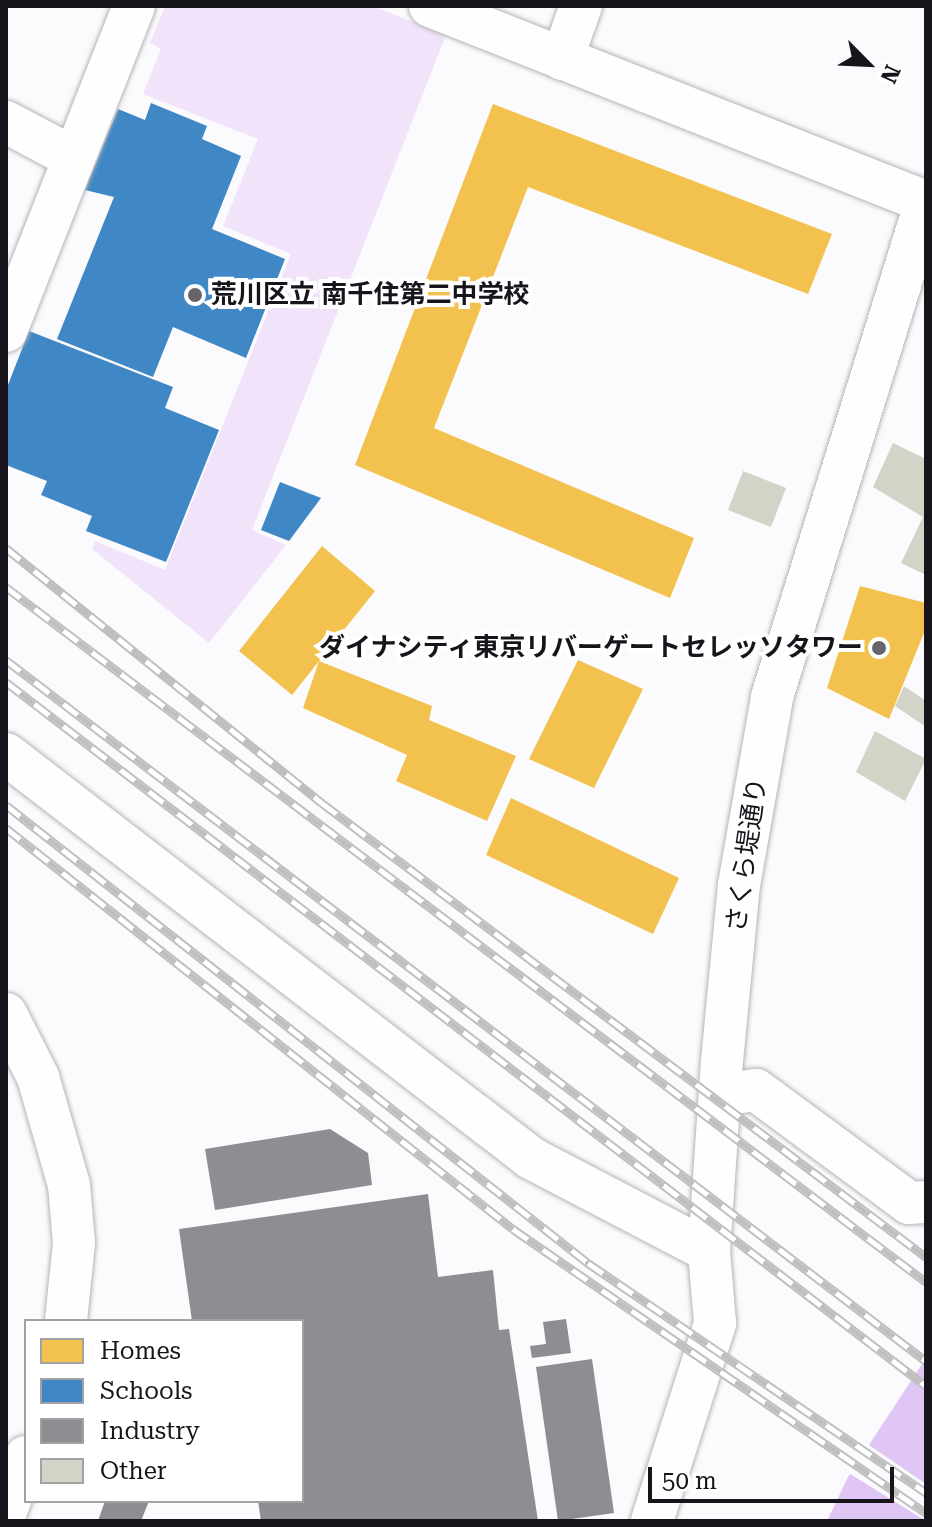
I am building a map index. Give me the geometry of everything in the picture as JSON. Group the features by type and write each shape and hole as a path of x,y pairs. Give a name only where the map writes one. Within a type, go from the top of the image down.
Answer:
{"street":[{"path":"6,331 134,6"},
{"path":"562,59 581,6"},
{"path":"444,8 562,59 926,202"},
{"path":"6,122 72,157"},
{"name":"さくら堤通り","path":"652,1521 715,1323 709,1251 739,885 772,697 926,202"},
{"path":"6,754 531,1158 709,1251"},
{"path":"6,1014 47,1101 69,1185 74,1243 66,1319"},
{"path":"720,1095 756,1090 909,1203 926,1202"},
{"path":"6,1443 24,1454"},
{"path":"6,1511 24,1461"}],"shaded area":[{"path":"165,6 372,6 446,35 252,530 286,545 209,643 92,549 95,541 165,570 291,254 223,226 258,139 143,94 161,49 150,43"},
{"path":"926,1358 926,1521 827,1521 848,1477"}],"pier":[{"path":"866,1443 926,1484 926,1521 847,1472"}],"building: Homes":[{"path":"493,104 832,234 808,294 528,187 434,428 694,538 670,598 355,465"},
{"path":"322,546 375,591 292,695 239,651"},
{"name":"ダイナシティ東京リバーゲートセレッソタワー","path":"860,586 926,603 926,628 889,719 827,688"},
{"path":"578,660 643,689 594,788 529,759"},
{"path":"319,661 432,706 429,720 516,756 487,821 396,781 407,755 303,708"},
{"path":"511,798 679,878 653,934 486,855"}],"building: Schools":[{"path":"151,103 207,126 202,139 241,156 212,229 285,259 246,358 173,327 153,377 57,339 114,197 85,190 118,109 145,120"},
{"path":"29,331 173,387 165,408 219,430 166,562 86,531 92,516 41,495 47,481 6,465 6,390"},
{"path":"280,482 321,498 289,541 261,530"}],"building: Industry":[{"path":"330,1129 368,1153 372,1185 215,1210 205,1149"},
{"path":"428,1194 438,1277 493,1270 499,1330 509,1329 538,1521 261,1521 258,1503 304,1503 304,1319 192,1319 179,1229"},
{"path":"566,1319 571,1353 532,1358 530,1346 546,1344 543,1322"},
{"path":"592,1359 614,1513 558,1521 536,1367"},
{"path":"104,1503 148,1503 141,1521 98,1521"}],"building: Other":[{"path":"893,443 926,459 926,575 901,563 923,517 873,487"},
{"path":"743,471 786,488 771,527 728,510"},
{"path":"904,686 926,701 926,727 895,706"},
{"path":"875,731 926,759 905,801 856,772"}],"railway":[{"path":"6,548 322,803 926,1257"},
{"path":"6,587 926,1282"},
{"path":"6,660 926,1361"},
{"path":"6,682 926,1386"},
{"path":"6,805 588,1263 926,1493"},
{"path":"6,828 513,1229 926,1513"}],"place":[{"name":"荒川区立 南千住第二中学校","path":"195,295"},
{"name":"ダイナシティ東京リバーゲートセレッソタワー","path":"879,648"}]}
